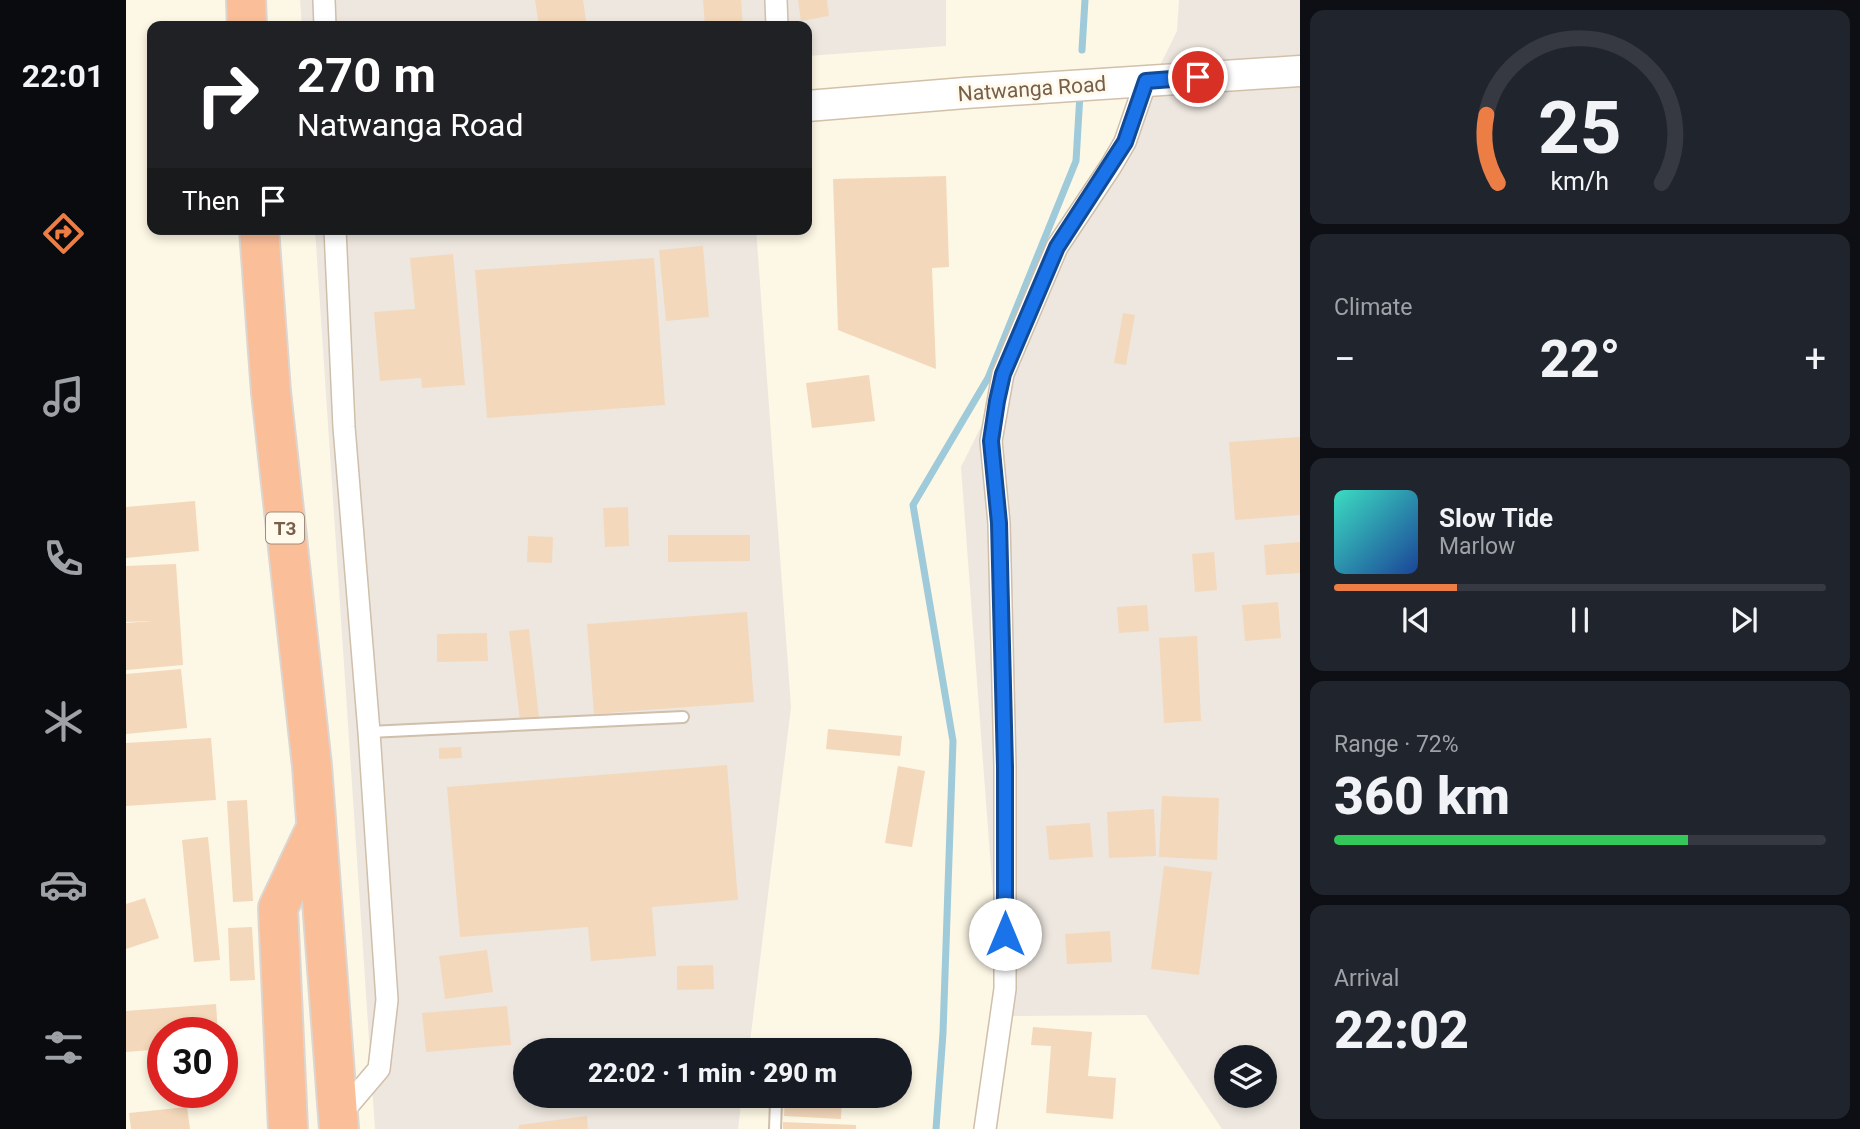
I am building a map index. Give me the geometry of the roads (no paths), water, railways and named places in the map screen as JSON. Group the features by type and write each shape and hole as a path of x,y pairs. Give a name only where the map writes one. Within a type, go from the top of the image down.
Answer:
{"highway":[{"path":"246,0 247,21"},
{"name":"T3","path":"259,235 271,392 317,826 339,1123"},
{"path":"284,1124 278,908 317,826"}],"street":[{"path":"324,0 325,21"},
{"path":"776,0 778,21"},
{"name":"Natwanga Road","path":"812,106 1300,71"},
{"path":"985,1129 1005,989 1005,767 999,523 991,441 1003,374 1057,247 1125,142 1146,81"},
{"path":"335,235 344,427 369,732 387,1000 379,1069 339,1123"}],"lane":[{"path":"369,732 682,717"},
{"path":"775,1129 776,1108"}],"waterway":[{"path":"1082,50 1085,0"},
{"path":"936,1129 943,1033 953,741 913,505 988,378 1076,161 1080,94"}]}
